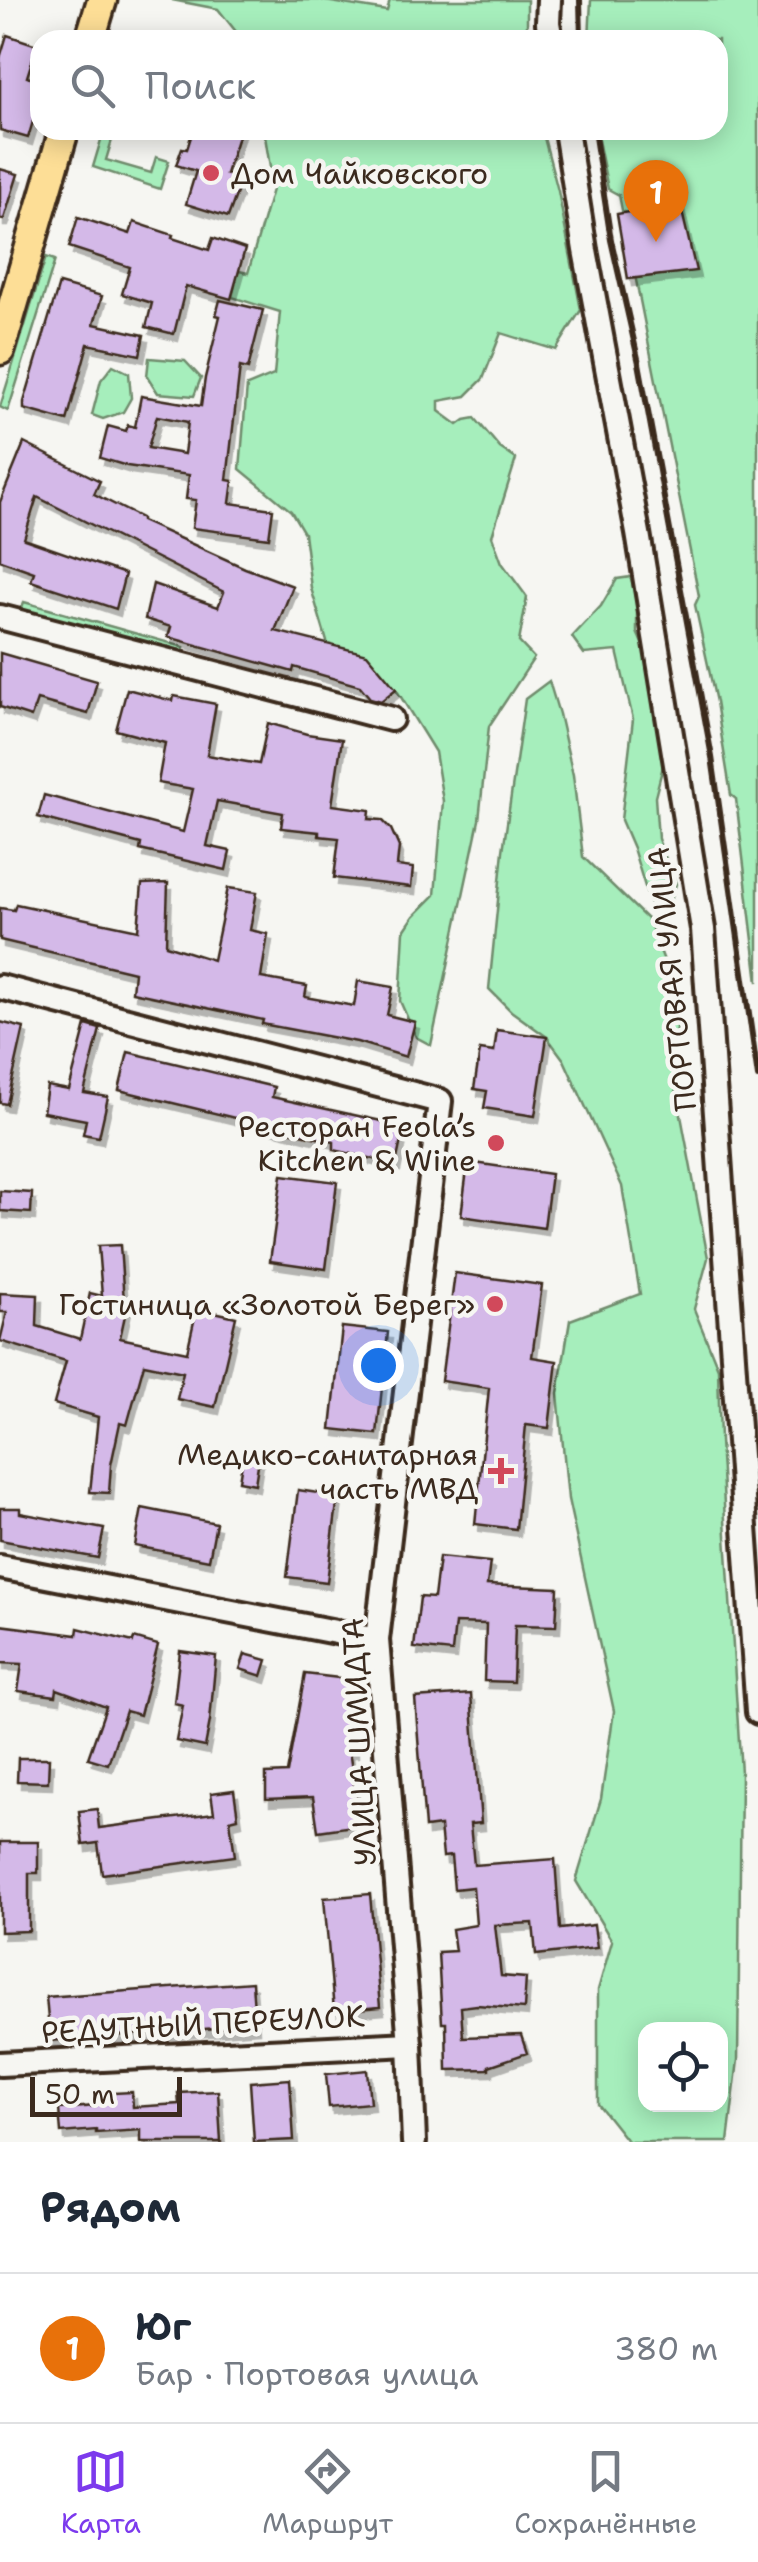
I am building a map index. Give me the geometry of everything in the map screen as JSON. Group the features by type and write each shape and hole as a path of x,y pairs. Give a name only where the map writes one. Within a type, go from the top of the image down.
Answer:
{"main road":[{"path":"93,30 102,0"},
{"path":"0,350 61,140"}],"street":[{"path":"549,0 549,30"},
{"name":"ПОРТОВАЯ УЛИЦА","path":"568,140 703,929 758,1712"},
{"path":"0,617 391,719"},
{"name":"УЛИЦА ШМИДТА","path":"0,987 440,1101 377,1640 410,2044 414,2142"},
{"path":"0,1568 377,1640"},
{"name":"РЕДУТНЫЙ ПЕРЕУЛОК","path":"0,2064 410,2044"}],"green space":[{"path":"172,0 319,0 387,11 390,0 527,0 527,30 235,30 218,9"},
{"path":"591,0 758,0 758,982 736,799 731,795 695,605 699,596 619,195 608,189 598,140 728,140 728,30 590,30"},
{"path":"101,140 112,140 106,160 151,173 156,157 169,161 160,189 93,167"},
{"path":"266,140 545,140 581,310 556,350 501,333 483,379 466,396 439,401 439,411 458,425 475,418 500,448 516,459 492,536 502,563 527,597 519,642 534,658 489,726 479,820 431,1045 416,1037 400,1001 404,931 435,895 443,801 435,752 396,689 377,667 328,645 311,588 304,533 291,511 240,469 247,386 274,375 280,312 232,297 235,285 227,282 239,271 248,273 273,186"},
{"path":"46,257 55,260 8,411 0,407"},
{"path":"149,358 185,361 201,378 194,396 158,393 147,376"},
{"path":"113,365 129,373 131,398 123,412 103,419 92,415 101,380"},
{"path":"631,577 637,632 651,664 658,710 663,766 655,797 658,839 676,884 670,903 650,903 621,820 633,719 617,651 584,654 572,637 601,606 617,579"},
{"path":"24,602 184,647 182,655 25,614"},
{"path":"549,681 573,775 583,857 649,921 680,1003 672,1068 708,1258 694,1309 718,1368 741,1773 738,2060 728,2142 628,2142 598,2104 598,1990 612,1941 576,1881 601,1799 614,1711 568,1499 558,1393 570,1320 640,1294 622,1186 564,1060 547,1037 489,989 503,851 525,699"}],"building":[{"path":"7,35 30,43 28,138 0,130 0,58"},
{"name":"Дом Чайковского","path":"190,140 237,140 226,174 242,179 228,217 186,204 196,171 176,165 182,148 187,149"},
{"path":"0,169 18,174 4,219 0,219"},
{"path":"680,203 696,271 628,279 617,214"},
{"path":"78,217 130,234 134,222 209,250 213,238 245,249 231,299 186,286 174,334 146,327 152,303 122,294 130,267 69,247"},
{"path":"59,284 102,296 94,324 144,335 140,355 88,344 67,421 24,409"},
{"path":"220,300 263,310 248,369 240,367 227,480 233,481 230,503 273,509 269,538 192,528 196,500 186,499 189,475 100,458 108,426 126,431 128,425 135,427 141,396 201,406 220,316 216,315","holes":["157,416 188,422 184,454 148,448"]},
{"path":"24,443 100,481 94,494 141,521 293,586 275,631 367,654 396,689 381,701 370,698 360,686 294,667 293,672 168,637 171,627 145,619 153,584 218,607 224,592 37,497 24,539 125,574 116,609 31,581 34,572 0,560 0,502"},
{"path":"0,653 97,681 88,714 37,700 31,717 0,707"},
{"path":"127,689 173,701 174,696 216,704 207,755 259,764 268,723 342,739 332,805 370,810 369,819 382,820 391,829 399,847 397,866 413,868 411,887 334,878 339,838 281,828 283,813 217,801 207,846 230,851 226,870 140,850 141,844 38,817 44,795 183,832 193,789 158,783 165,743 116,730"},
{"path":"168,883 166,945 213,960 228,888 257,892 250,930 268,934 261,978 307,986 305,997 354,1006 358,981 393,987 387,1015 415,1022 406,1057 357,1042 262,1024 263,1020 132,992 134,972 0,940 0,908 14,910 16,904 138,930 142,884"},
{"path":"0,1022 24,1028 7,1104 0,1103"},
{"path":"86,1025 100,1029 84,1093 108,1097 99,1137 83,1134 86,1120 43,1112 47,1086 69,1090"},
{"path":"497,1030 547,1037 535,1116 484,1108 487,1091 474,1089 480,1050 494,1052"},
{"path":"128,1052 274,1087 272,1097 404,1126 396,1164 334,1150 334,1142 119,1090"},
{"path":"468,1162 551,1174 544,1228 461,1216"},
{"path":"282,1175 337,1182 326,1269 270,1261"},
{"path":"0,1191 32,1193 31,1213 0,1211"},
{"path":"120,1245 124,1301 128,1302 120,1338 187,1352 197,1308 236,1317 215,1407 177,1399 183,1372 144,1364 127,1425 120,1423 109,1493 90,1492 98,1417 54,1404 66,1361 0,1341 7,1312 0,1312 0,1293 38,1295 37,1326 80,1339 90,1293 102,1296 98,1246"},
{"path":"455,1273 542,1285 532,1357 557,1361 549,1428 526,1425 516,1529 475,1524 489,1388 441,1381"},
{"path":"342,1327 388,1332 377,1434 331,1429"},
{"path":"244,1450 260,1452 255,1484 239,1481"},
{"path":"298,1490 338,1496 327,1582 287,1577"},
{"path":"0,1508 20,1508 20,1513 104,1529 98,1558 0,1540"},
{"path":"142,1508 216,1523 209,1560 135,1546"},
{"path":"439,1557 490,1562 487,1585 558,1588 556,1626 515,1625 513,1682 484,1681 486,1624 455,1623 452,1652 414,1648 420,1597 434,1598"},
{"path":"0,1625 77,1635 78,1628 158,1645 140,1715 126,1711 108,1764 88,1758 106,1707 57,1689 56,1696 18,1691 22,1664 0,1663"},
{"path":"180,1651 216,1656 205,1747 176,1741 183,1705 174,1703"},
{"path":"245,1654 267,1660 262,1676 240,1669"},
{"path":"305,1674 352,1683 354,1750 349,1750 360,1825 318,1831 313,1797 266,1799 266,1774 287,1773"},
{"path":"471,1694 481,1823 470,1824 474,1865 555,1859 560,1929 594,1925 597,1948 536,1955 533,1923 495,1925 501,1976 526,1978 524,2009 461,2007 463,2037 521,2035 527,2053 489,2069 447,2070 438,1952 455,1951 452,1929 476,1925 473,1887 454,1889 451,1856 443,1857 440,1826 425,1828 415,1698"},
{"path":"18,1758 49,1758 48,1782 17,1781"},
{"path":"234,1790 238,1818 230,1820 235,1856 102,1874 98,1843 83,1845 79,1811 97,1809 99,1828 214,1813 211,1793"},
{"path":"0,1842 38,1842 38,1873 29,1873 29,1931 0,1932"},
{"path":"370,1894 380,2007 334,2011 324,1898"},
{"path":"252,1982 255,2025 50,2041 46,1997"},
{"path":"367,2070 370,2103 329,2107 326,2074"},
{"path":"290,2079 294,2140 254,2142 250,2082"},
{"path":"218,2091 221,2142 141,2142 141,2130 61,2133 59,2109 95,2106 94,2094 132,2092 133,2107 179,2104 178,2093"}],"railway":[{"path":"580,0 581,30"},
{"path":"596,140 611,240 639,363 712,757 758,1077"}],"place":[{"name":"Дом Чайковского","path":"211,173"},
{"name":"Юг","path":"656,242"},
{"name":"Ресторан Feola’s Kitchen & Wine","path":"496,1143"},
{"name":"Гостиница «Золотой Берег»","path":"495,1304"},
{"name":"Медико-санитарная часть МВД","path":"501,1471"}]}
